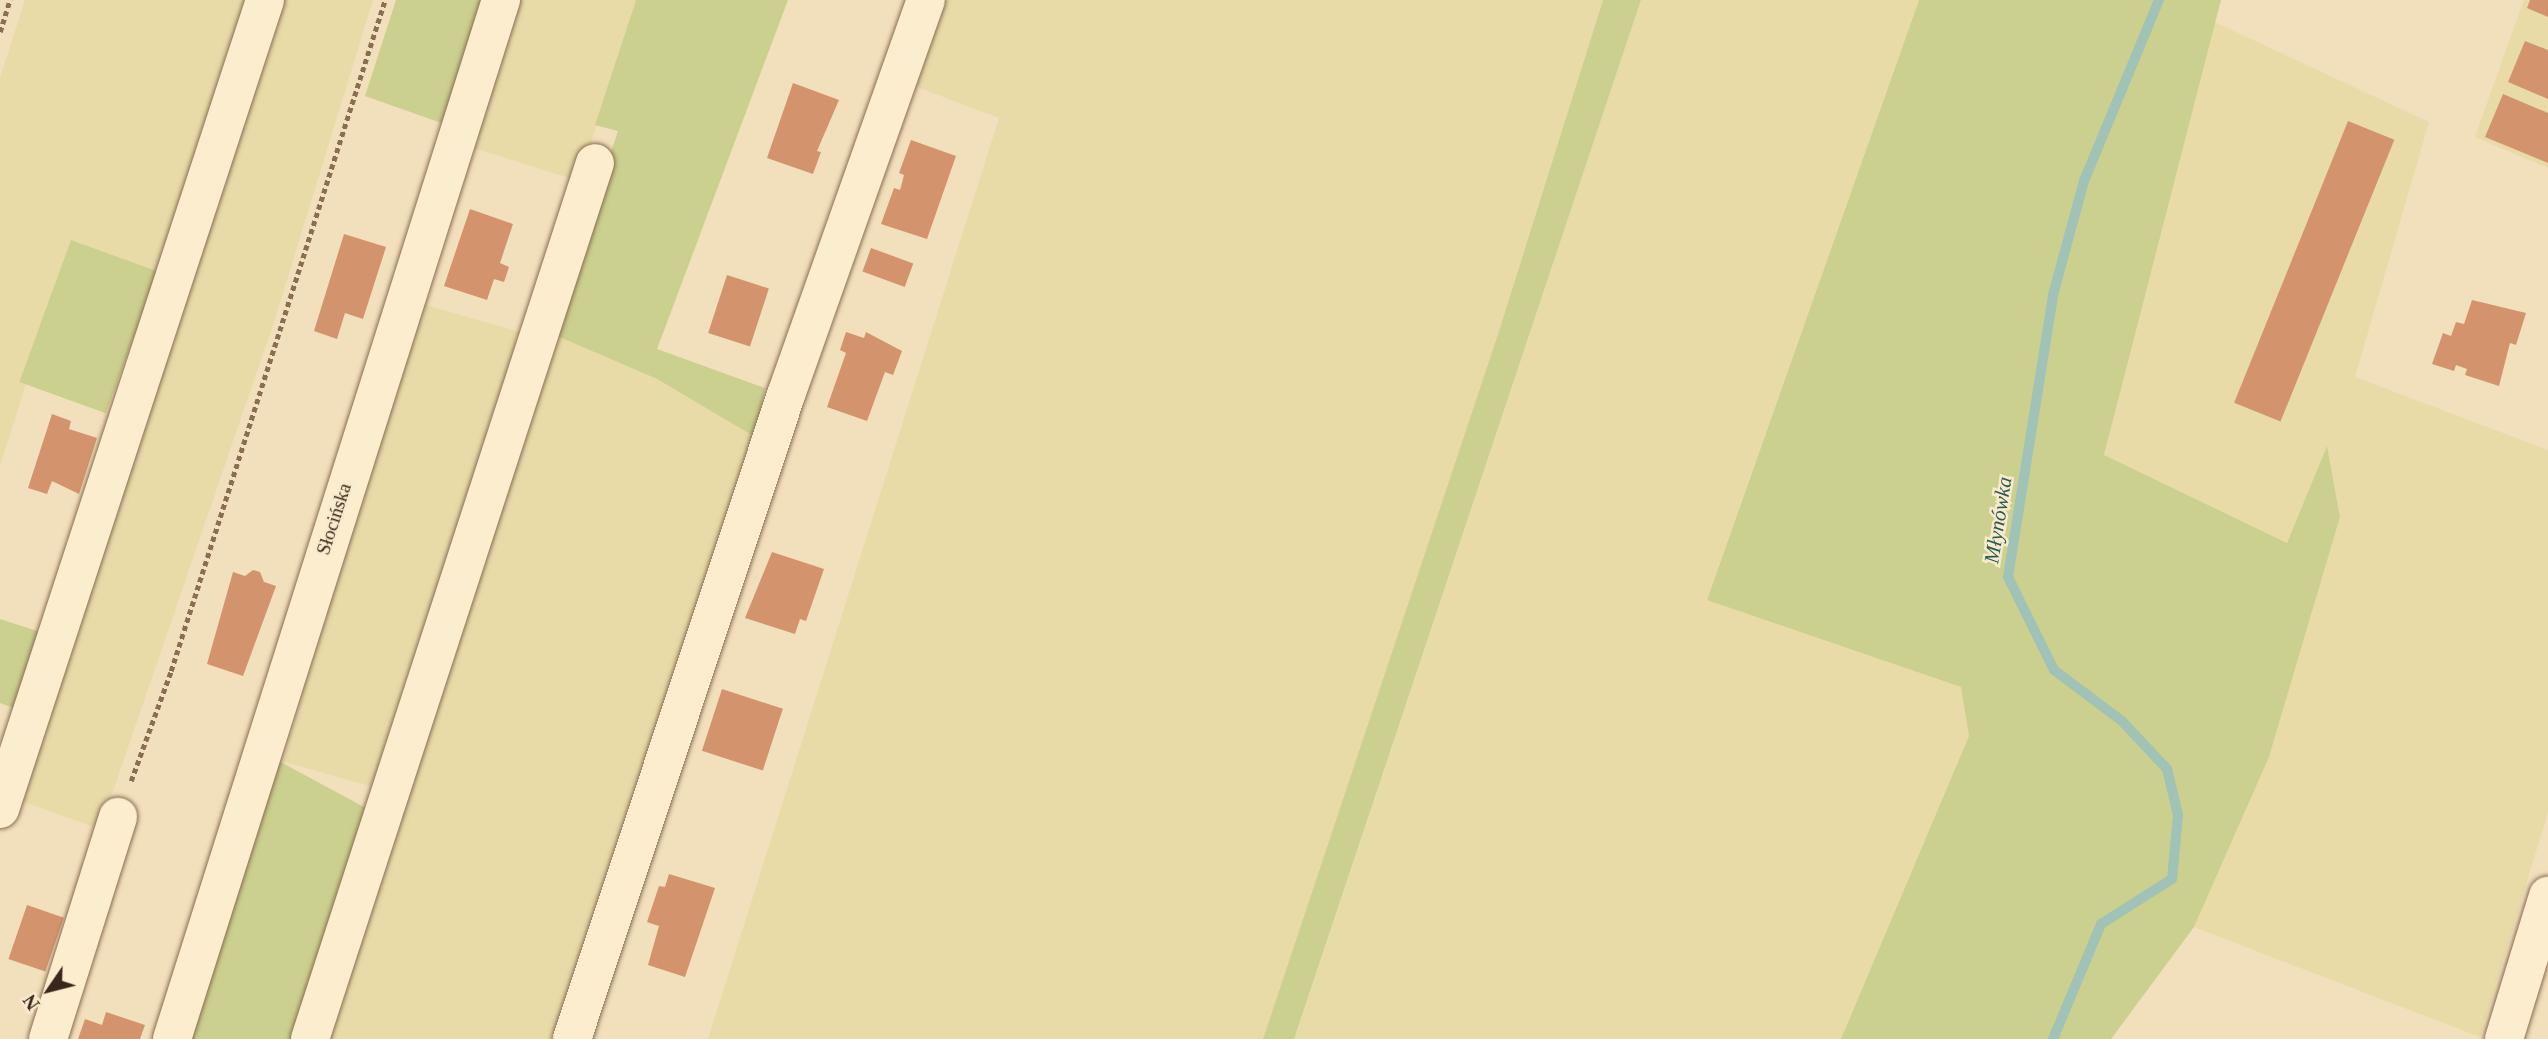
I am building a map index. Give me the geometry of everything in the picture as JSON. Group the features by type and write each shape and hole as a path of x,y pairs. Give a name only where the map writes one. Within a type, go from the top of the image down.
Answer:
{"street":[{"path":"0,809 265,0"},
{"name":"Słocińska","path":"172,1039 501,0"},
{"path":"572,1039 786,396 926,0"},
{"path":"310,1039 595,163"},
{"path":"48,1039 118,817"},
{"path":"2504,1039 2548,896"}],"path":[{"path":"0,32 10,0"},
{"path":"118,817 171,671 385,0"}],"shaded area":[{"path":"25,0 250,0 157,272 71,241 0,466 0,78"},
{"path":"276,0 373,0 275,319 100,829 12,798"},
{"path":"516,0 636,0 579,181 464,145"},
{"path":"944,0 1603,0 1500,328 1263,1039 708,1039 999,118 909,84"},
{"path":"1641,0 1919,0 1707,599 1961,687 1970,736 1841,1039 1294,1039"},
{"path":"2524,0 2548,0 2548,168 2475,137"},
{"path":"2212,21 2429,122 2355,377 2548,450 2548,812 2480,1037 2194,927 2269,757 2340,517 2327,447 2287,543 2104,456"},
{"path":"415,302 530,335 399,795 283,761"},
{"path":"550,333 657,379 755,437 552,1039 324,1039"}],"green space":[{"path":"396,0 488,0 447,125 365,96"},
{"path":"636,0 788,0 657,349 765,388 755,437 657,379 550,333 618,131 595,125"},
{"path":"1603,0 1641,0 1294,1039 1263,1039 1500,328"},
{"path":"1919,0 2221,0 2104,455 2287,543 2327,446 2340,517 2269,757 2194,927 2111,1039 1841,1039 1969,736 1961,687 1707,600"},
{"path":"71,240 157,271 106,413 19,382"},
{"path":"0,619 43,633 22,711 0,703"},
{"path":"275,759 375,813 300,1039 181,1039"}],"building":[{"path":"2530,0 2548,0 2548,17 2527,8"},
{"path":"2525,41 2548,50 2548,99 2508,82"},
{"path":"793,83 839,100 817,151 821,152 813,174 767,158"},
{"path":"2503,94 2548,113 2548,163 2485,137"},
{"path":"2348,121 2394,140 2280,422 2234,403"},
{"path":"911,140 956,156 927,239 881,224 894,188 900,190 904,175 899,173"},
{"path":"470,209 513,224 500,263 509,267 504,282 494,279 487,300 444,286"},
{"path":"344,234 386,247 363,319 345,313 337,339 314,331"},
{"path":"871,248 913,263 905,287 862,271"},
{"path":"727,275 769,289 750,347 708,333"},
{"path":"2472,300 2526,313 2516,345 2510,343 2499,386 2465,375 2467,369 2456,365 2454,371 2432,364 2443,333 2451,336 2456,322 2464,324"},
{"path":"846,332 864,338 866,332 902,351 893,375 885,372 867,421 827,407 846,353 840,350"},
{"path":"52,414 71,421 69,429 97,438 79,494 52,481 47,494 28,488"},
{"path":"772,552 824,569 806,621 800,619 795,634 745,618"},
{"path":"253,570 260,572 264,582 276,586 243,676 207,664 233,572 245,576"},
{"path":"722,689 783,709 763,771 702,751"},
{"path":"669,874 715,888 685,977 648,965 659,926 647,922 659,886 665,887"},
{"path":"27,905 64,918 45,972 8,959"},
{"path":"106,1012 145,1025 140,1039 78,1039 85,1019 102,1025"}],"waterway":[{"name":"Młynówka","path":"2053,1039 2101,924 2172,879 2178,815 2167,769 2122,721 2054,670 2008,577 2053,295 2084,181 2159,0"}]}
